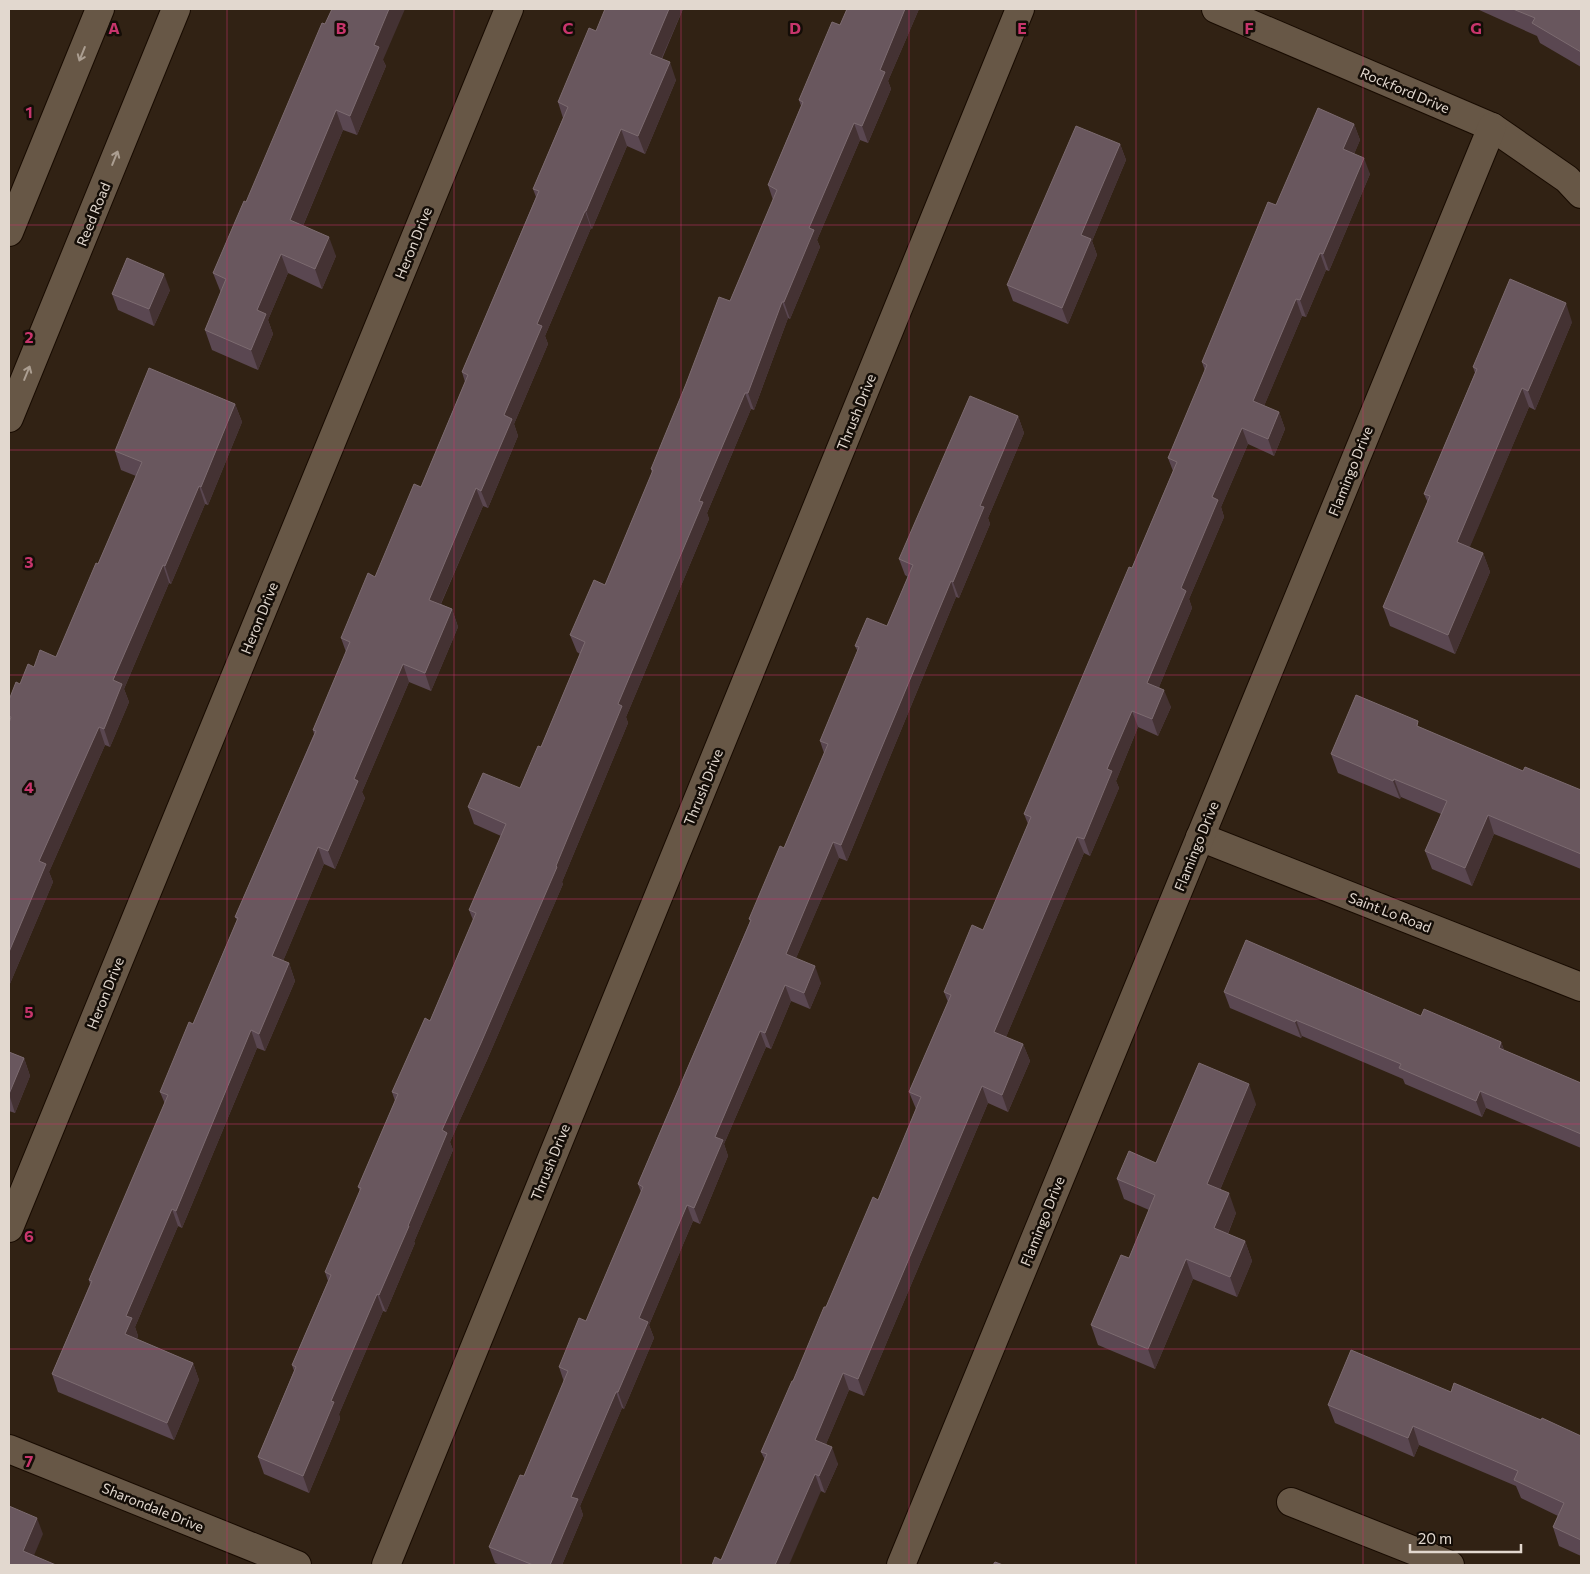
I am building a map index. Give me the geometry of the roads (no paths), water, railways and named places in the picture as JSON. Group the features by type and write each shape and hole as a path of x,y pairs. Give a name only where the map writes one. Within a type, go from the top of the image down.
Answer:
{"street":[{"path":"9,232 100,9"},
{"name":"Reed Road","path":"11,408 176,9"},
{"name":"Heron Drive","path":"9,1228 509,9"},
{"name":"Thrush Drive","path":"386,1565 1020,9"},
{"name":"Rockford Drive","path":"1216,9 1492,127 1567,179 1581,194"},
{"name":"Flamingo Drive","path":"901,1565 1492,127"},
{"name":"Saint Lo Road","path":"1200,837 1581,987"},
{"name":"Sharondale Drive","path":"9,1449 297,1565"},
{"path":"1291,1502 1450,1565"}]}
